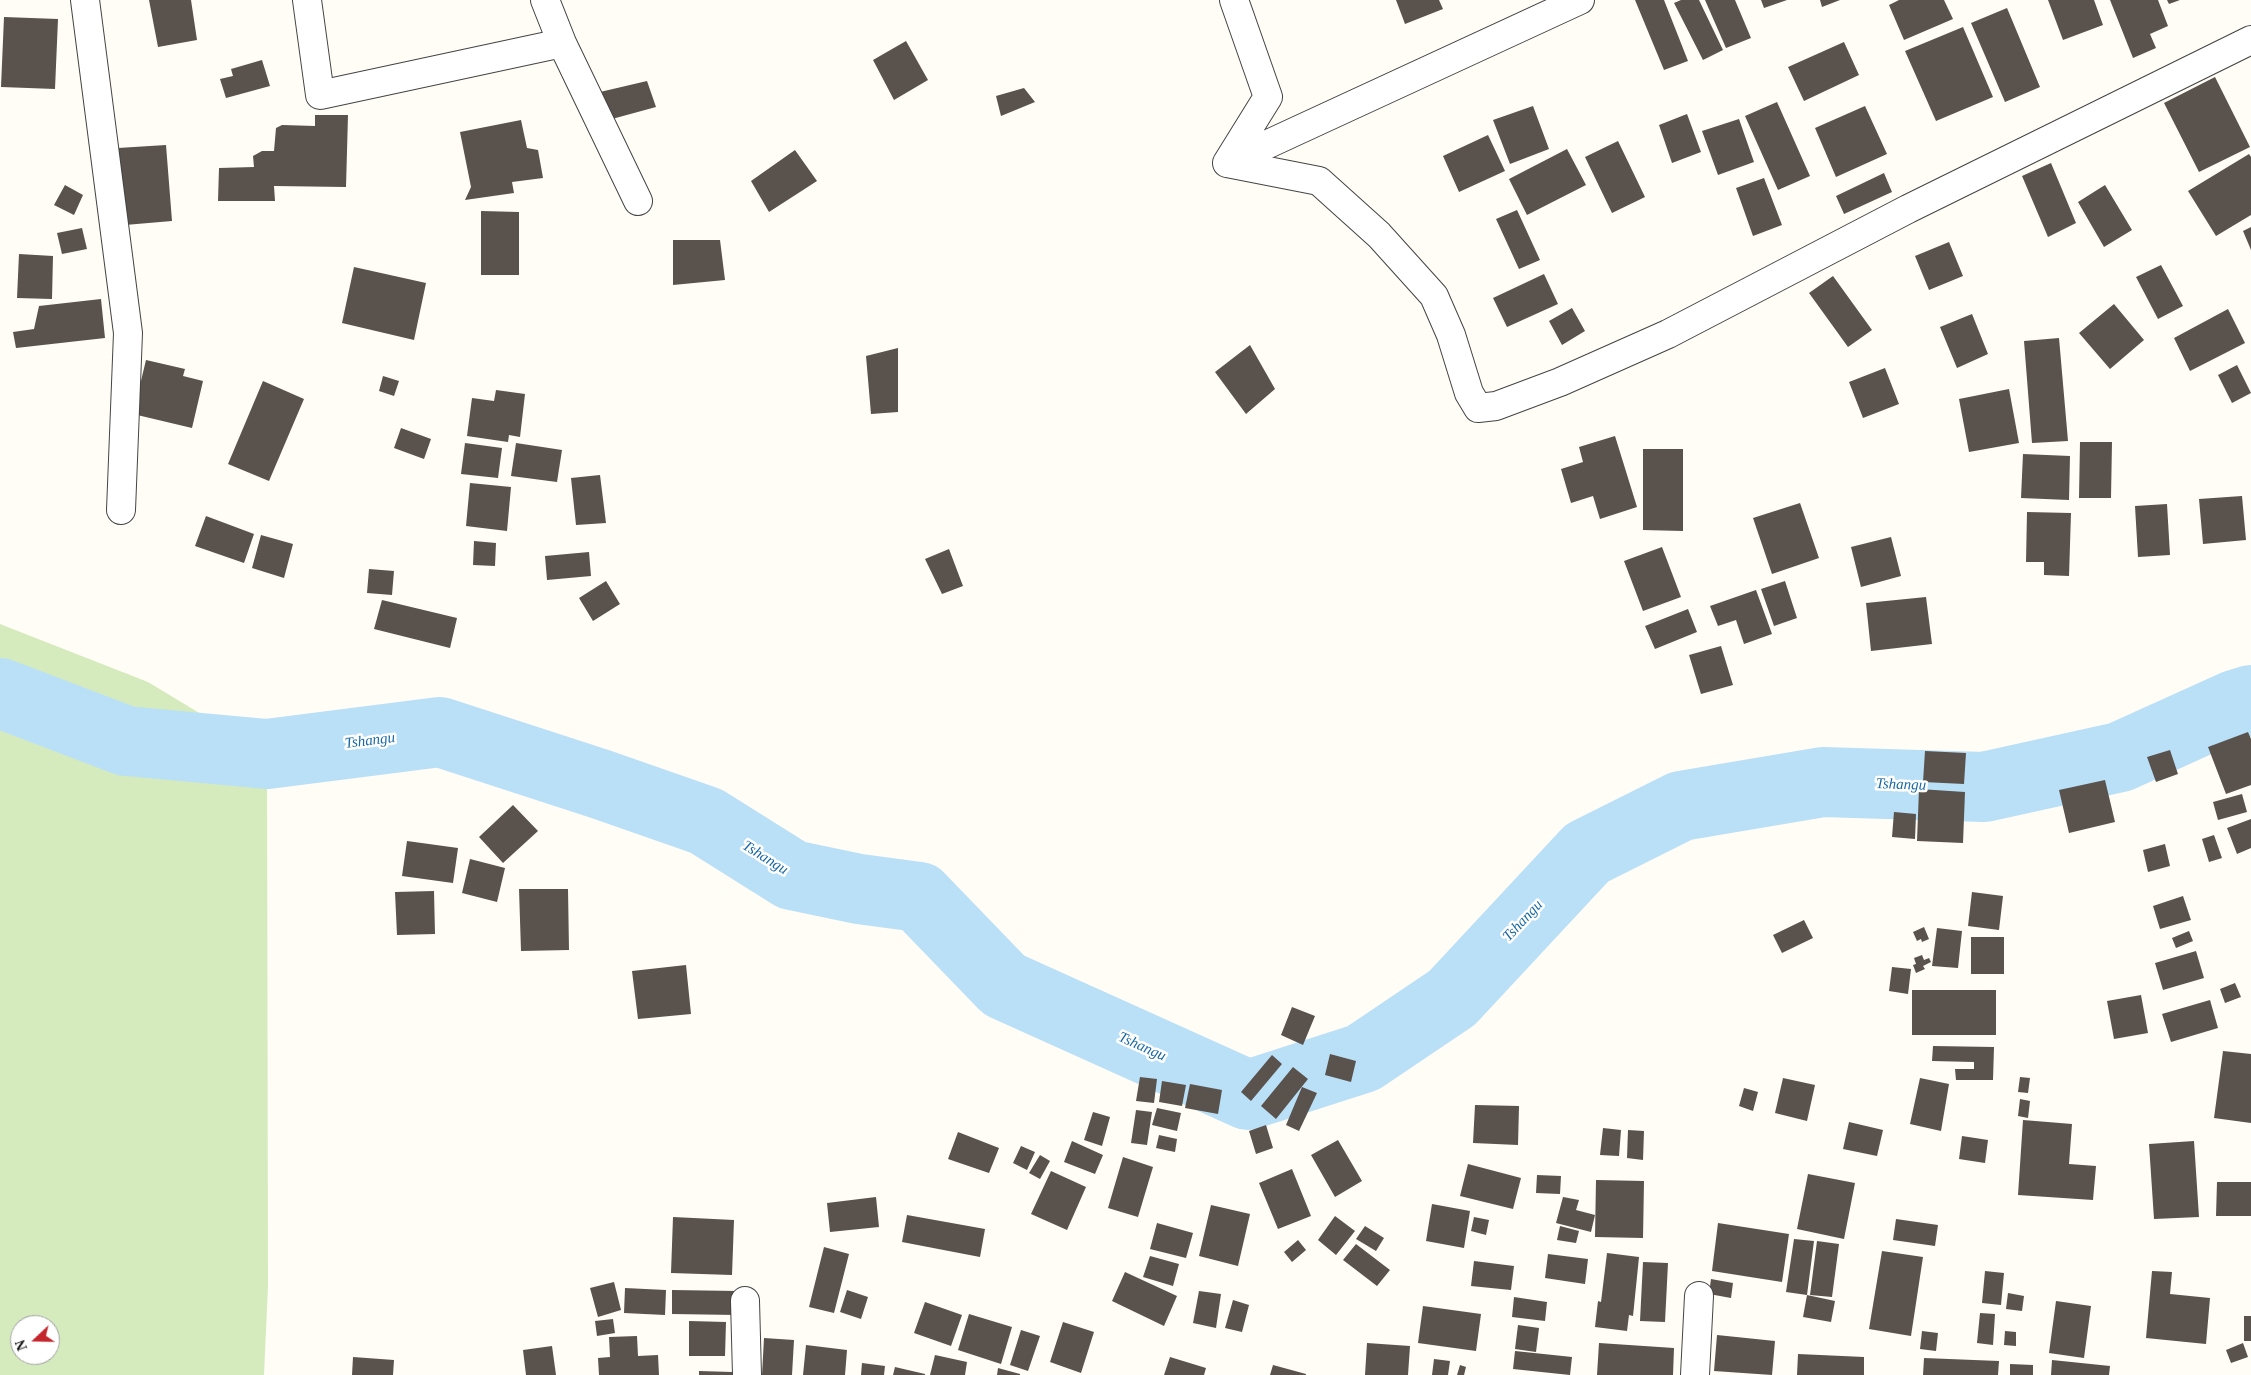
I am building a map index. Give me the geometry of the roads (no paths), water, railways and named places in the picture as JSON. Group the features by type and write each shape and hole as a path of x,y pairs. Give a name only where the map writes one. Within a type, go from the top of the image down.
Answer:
{"street":[{"path":"86,0 128,333 121,510"},
{"path":"307,0 320,96 562,43"},
{"path":"546,0 562,43 638,200"},
{"path":"1227,163 1268,97 1234,0"},
{"path":"1227,163 1580,0"},
{"path":"1227,163 1319,181 1379,235 1434,296 1451,335 1469,393 1478,408 1496,406 1560,382 1668,334 1908,209 2251,40"},
{"path":"1695,1375 1699,1296"},
{"path":"745,1301 747,1375"}],"waterway":[{"name":"Tshangu","path":"0,693 126,741 267,754 440,732 706,821 792,875 859,889 919,897 1004,985 1248,1095 1363,1058 1452,998 1587,853 1681,806 1823,782 1984,787 2120,757 2235,705 2251,700"}]}
